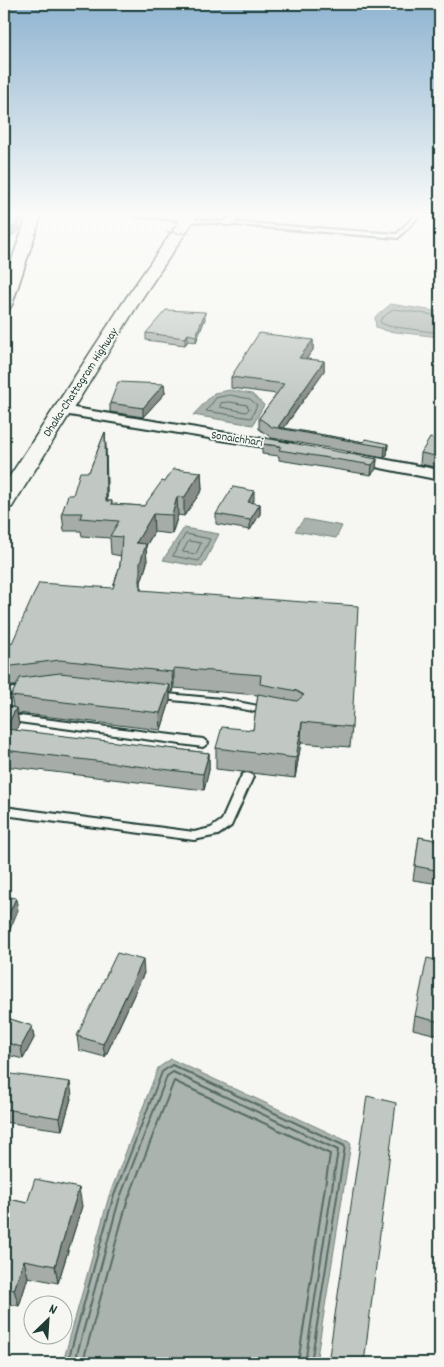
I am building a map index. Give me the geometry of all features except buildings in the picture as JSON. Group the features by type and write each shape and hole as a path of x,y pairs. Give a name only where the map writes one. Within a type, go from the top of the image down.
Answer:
{"highway":[{"path":"4,305 9,277"},
{"name":"Dhaka-Chattogram Highway","path":"4,502 62,410 152,277"}],"street":[{"name":"Sonaichhari","path":"62,410 304,449"},
{"path":"332,455 440,475"}],"lane":[{"path":"4,692 33,689"},
{"path":"146,694 222,702 277,713"},
{"path":"4,717 203,743"},
{"path":"4,812 194,836 214,832 227,823 248,777"}],"water":[{"path":"391,304 440,312 440,337 387,331 376,327 375,317"},
{"path":"230,390 252,394 264,405 253,425 193,415 214,393"},
{"path":"304,519 342,526 336,538 295,531"},
{"path":"184,528 219,534 202,567 163,560"},
{"path":"171,1059 351,1143 316,1363 68,1363 65,1355 68,1344 72,1344 72,1330 109,1196 158,1068"}]}
